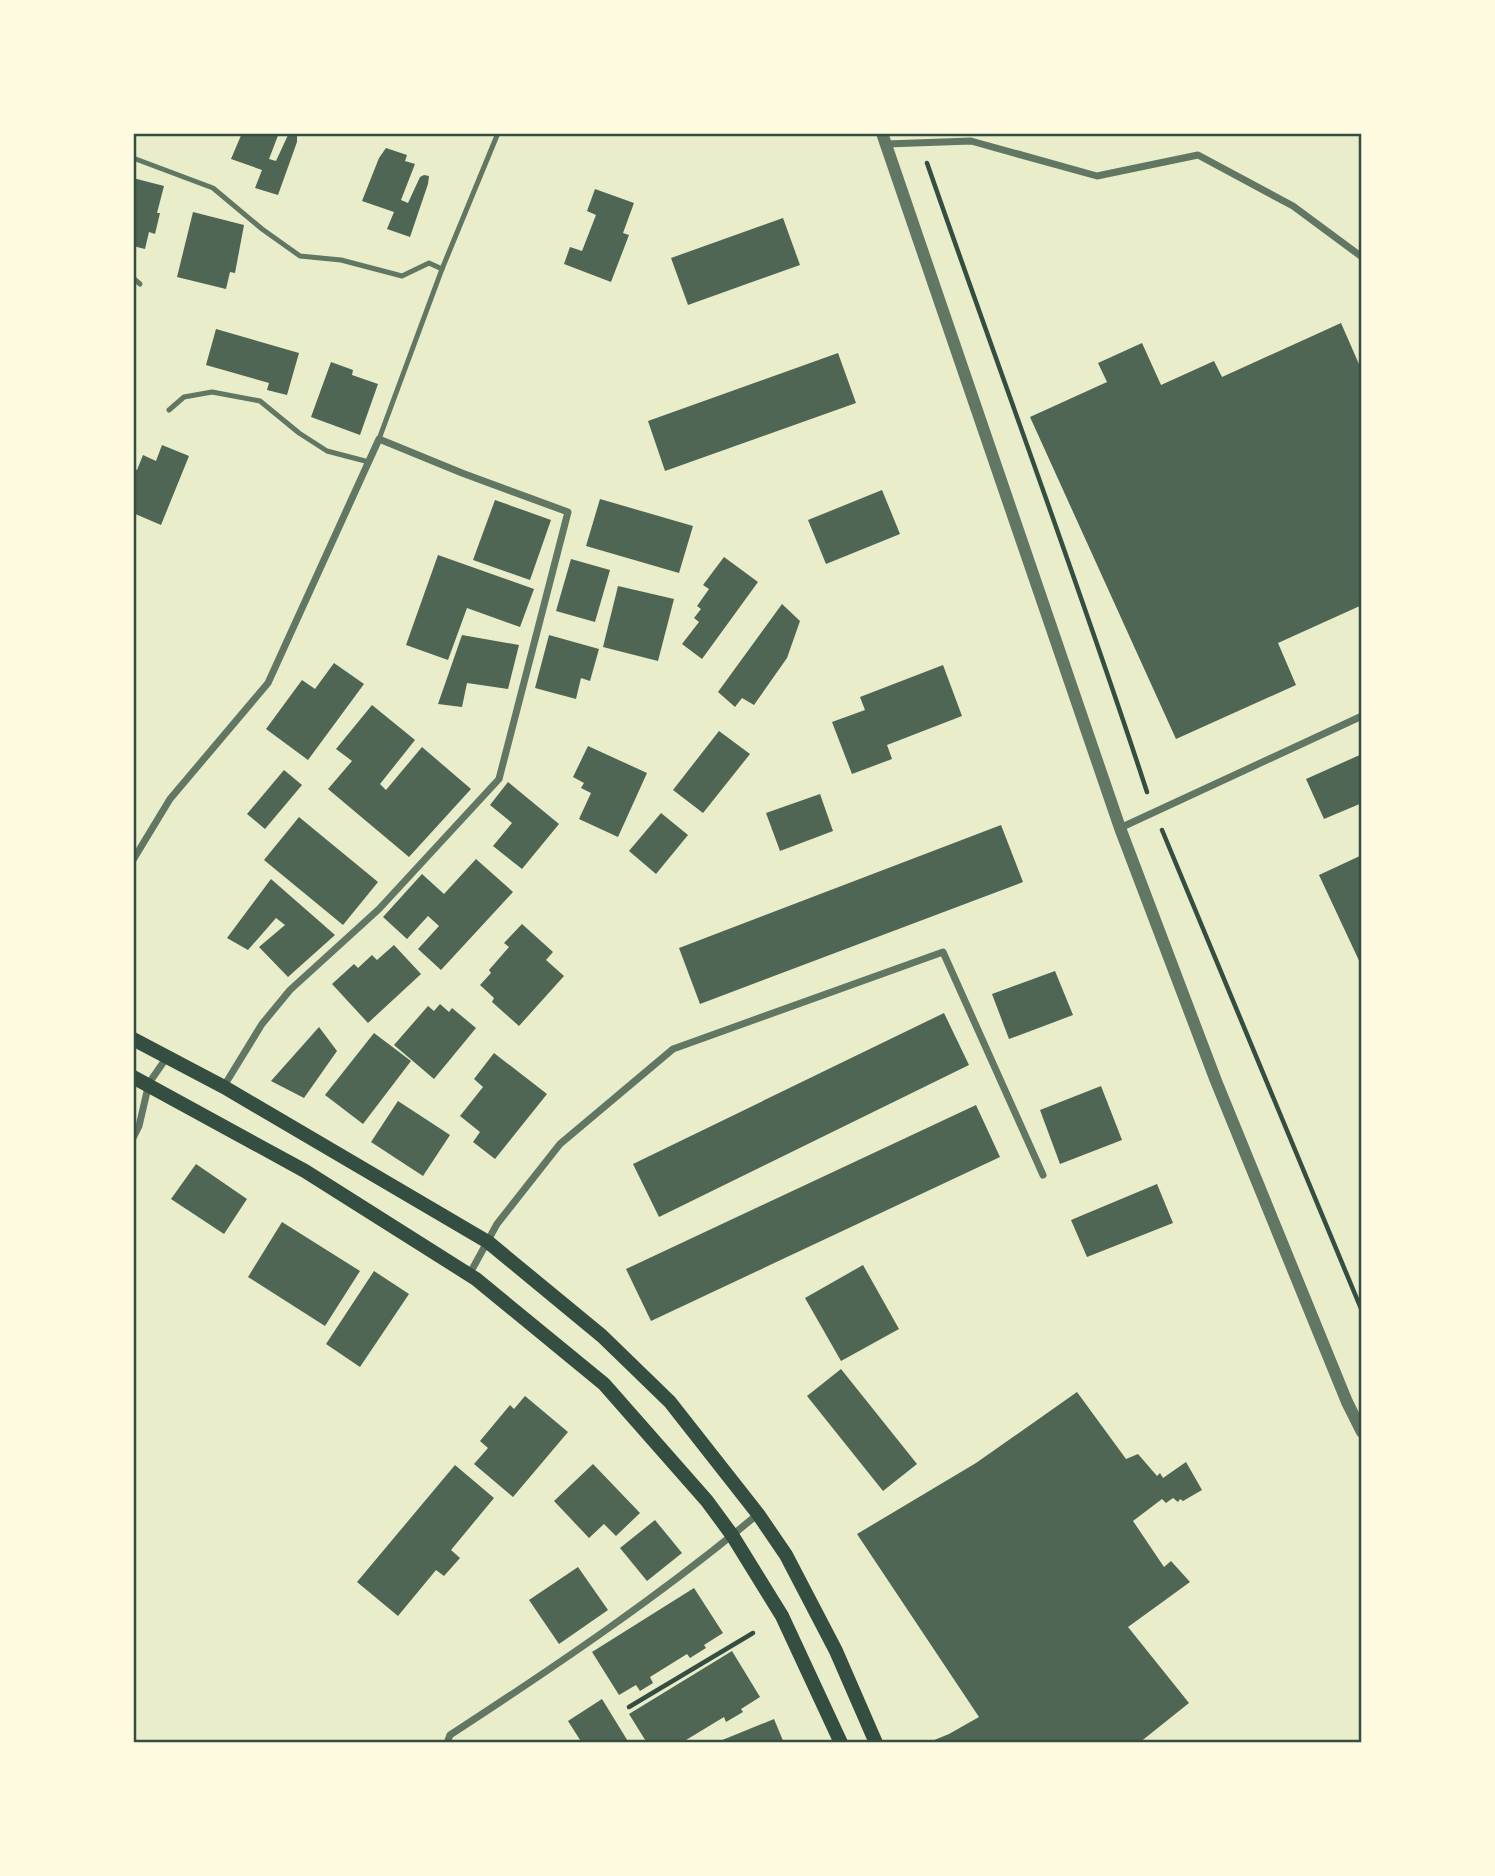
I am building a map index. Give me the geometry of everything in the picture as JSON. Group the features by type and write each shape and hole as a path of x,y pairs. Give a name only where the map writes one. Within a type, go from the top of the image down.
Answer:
{"main road":[{"path":"133,1039 224,1087 488,1242 602,1336 670,1402 758,1514 786,1555 836,1651 876,1743"},
{"path":"133,1077 149,1083 305,1171 469,1275 604,1384 707,1501 732,1535 782,1616 841,1743"}],"street":[{"path":"1362,257 1293,206 1198,155 1097,176 971,141 920,143 884,139 1120,828 1221,1093 1347,1402 1362,1432"},
{"path":"133,860 170,799 268,683 379,439 568,512 499,779 379,909 290,990 262,1024 224,1087"},
{"path":"1120,828 1362,716"},
{"path":"469,1275 497,1224 559,1144 673,1049 943,952 1043,1175"},
{"path":"133,1138 139,1126 149,1083 167,1057"},
{"path":"447,1743 450,1735 539,1677 710,1554 758,1514"}],"lane":[{"path":"379,439 442,270 498,133"},
{"path":"133,158 213,188 262,229 300,256 341,260 402,276 429,262 442,270"},
{"path":"133,278 140,284"},
{"path":"169,410 184,397 212,392 260,401 299,433 327,451 369,462"}],"path":[{"path":"920,143 1013,412 1114,690 1154,812 1362,1311"},
{"path":"629,1707 753,1633"}],"building":[{"path":"242,133 279,133 269,159 276,161 288,135 297,134 297,142 278,195 255,188 262,170 231,159"},
{"path":"386,148 407,155 405,161 415,164 401,200 408,203 420,177 429,176 410,237 387,229 394,212 362,201 379,158"},
{"path":"133,178 164,186 155,234 149,232 145,249 133,246"},
{"path":"595,189 634,203 623,233 629,235 611,282 564,264 570,247 582,251 596,215 587,211"},
{"path":"193,212 244,225 235,273 230,272 226,289 177,277"},
{"path":"783,218 800,265 688,305 671,258"},
{"path":"1341,323 1362,371 1362,605 1278,643 1296,685 1176,739 1030,417 1107,382 1098,363 1142,343 1161,385 1214,361 1222,377"},
{"path":"216,329 299,353 287,395 267,390 269,383 206,365"},
{"path":"838,353 856,403 665,471 648,421"},
{"path":"331,362 353,370 352,375 378,384 360,435 311,417"},
{"path":"162,445 189,456 161,525 133,513 133,469 137,470 143,455 156,461"},
{"path":"882,490 900,534 826,564 808,520"},
{"path":"600,499 693,526 679,573 586,546"},
{"path":"495,500 551,520 530,580 473,560"},
{"path":"438,555 534,589 520,627 467,608 448,660 406,645"},
{"path":"724,557 758,582 702,659 682,644 699,622 694,618 701,609 697,606 709,589 703,585"},
{"path":"571,559 610,570 595,622 556,611"},
{"path":"618,586 674,599 658,661 603,647"},
{"path":"782,604 800,621 787,658 754,705 742,698 735,707 718,692"},
{"path":"462,635 519,645 508,689 467,683 462,707 438,704"},
{"path":"549,635 599,649 590,681 581,678 576,699 535,688"},
{"path":"334,663 364,684 308,760 266,729 302,680 315,689"},
{"path":"943,665 962,716 887,745 892,759 852,774 832,722 865,710 860,697"},
{"path":"372,705 415,740 380,784 386,790 422,747 471,789 409,857 328,789 352,761 336,749"},
{"path":"719,731 750,754 703,813 673,790"},
{"path":"588,746 647,773 618,837 579,819 591,793 581,788 584,783 573,777"},
{"path":"1362,754 1362,803 1324,819 1306,779"},
{"path":"284,770 302,785 265,829 247,814"},
{"path":"508,782 559,824 522,869 493,846 512,823 490,805"},
{"path":"820,794 833,831 780,851 766,813"},
{"path":"661,813 688,835 656,874 629,851"},
{"path":"299,817 378,882 343,925 264,860"},
{"path":"1001,825 1023,882 700,1004 679,948"},
{"path":"1362,855 1362,967 1319,875"},
{"path":"476,859 513,892 441,970 418,949 439,926 428,916 407,939 383,917 422,874 444,894"},
{"path":"271,879 335,935 288,977 259,947 285,925 276,918 248,950 227,938"},
{"path":"522,924 553,952 546,960 564,976 519,1026 492,1002 494,998 480,985 509,947 504,943"},
{"path":"394,945 421,974 368,1023 332,984 354,964 358,968 372,955 377,960"},
{"path":"1055,971 1073,1015 1009,1039 992,994"},
{"path":"440,1004 449,1012 452,1008 476,1028 434,1079 394,1045 428,1006 434,1011"},
{"path":"944,1013 969,1065 659,1217 633,1164"},
{"path":"319,1027 337,1051 304,1098 271,1081"},
{"path":"374,1033 411,1061 363,1124 325,1095"},
{"path":"494,1053 547,1094 495,1159 473,1142 480,1132 460,1116 483,1087 474,1079"},
{"path":"1101,1086 1122,1140 1060,1164 1040,1110"},
{"path":"398,1101 450,1135 423,1176 371,1142"},
{"path":"976,1105 1000,1157 651,1321 626,1269"},
{"path":"196,1164 247,1199 224,1234 171,1199"},
{"path":"1157,1184 1173,1223 1087,1257 1071,1220"},
{"path":"282,1222 360,1271 325,1326 248,1277"},
{"path":"863,1265 899,1329 841,1361 805,1298"},
{"path":"374,1271 409,1294 360,1367 326,1344"},
{"path":"841,1369 917,1464 883,1491 807,1396"},
{"path":"1077,1392 1126,1459 1138,1454 1157,1476 1160,1473 1163,1478 1186,1462 1202,1490 1183,1501 1180,1499 1178,1502 1173,1498 1166,1503 1162,1499 1133,1521 1164,1567 1171,1561 1190,1582 1128,1627 1189,1703 1139,1743 927,1743 979,1717 857,1534 976,1463"},
{"path":"525,1396 568,1432 513,1497 474,1464 488,1448 480,1441 510,1405 514,1409"},
{"path":"593,1464 640,1513 616,1536 604,1524 589,1538 554,1501"},
{"path":"455,1465 494,1498 451,1550 460,1558 444,1576 436,1570 398,1616 357,1582"},
{"path":"655,1520 682,1553 647,1581 620,1548"},
{"path":"578,1567 608,1610 559,1644 529,1600"},
{"path":"694,1588 723,1633 690,1658 687,1654 650,1677 653,1683 640,1691 636,1685 619,1695 592,1652"},
{"path":"732,1651 760,1697 726,1722 724,1717 686,1740 688,1743 647,1743 629,1714"},
{"path":"602,1699 629,1743 582,1743 568,1721"},
{"path":"774,1719 784,1743 715,1743"}]}
